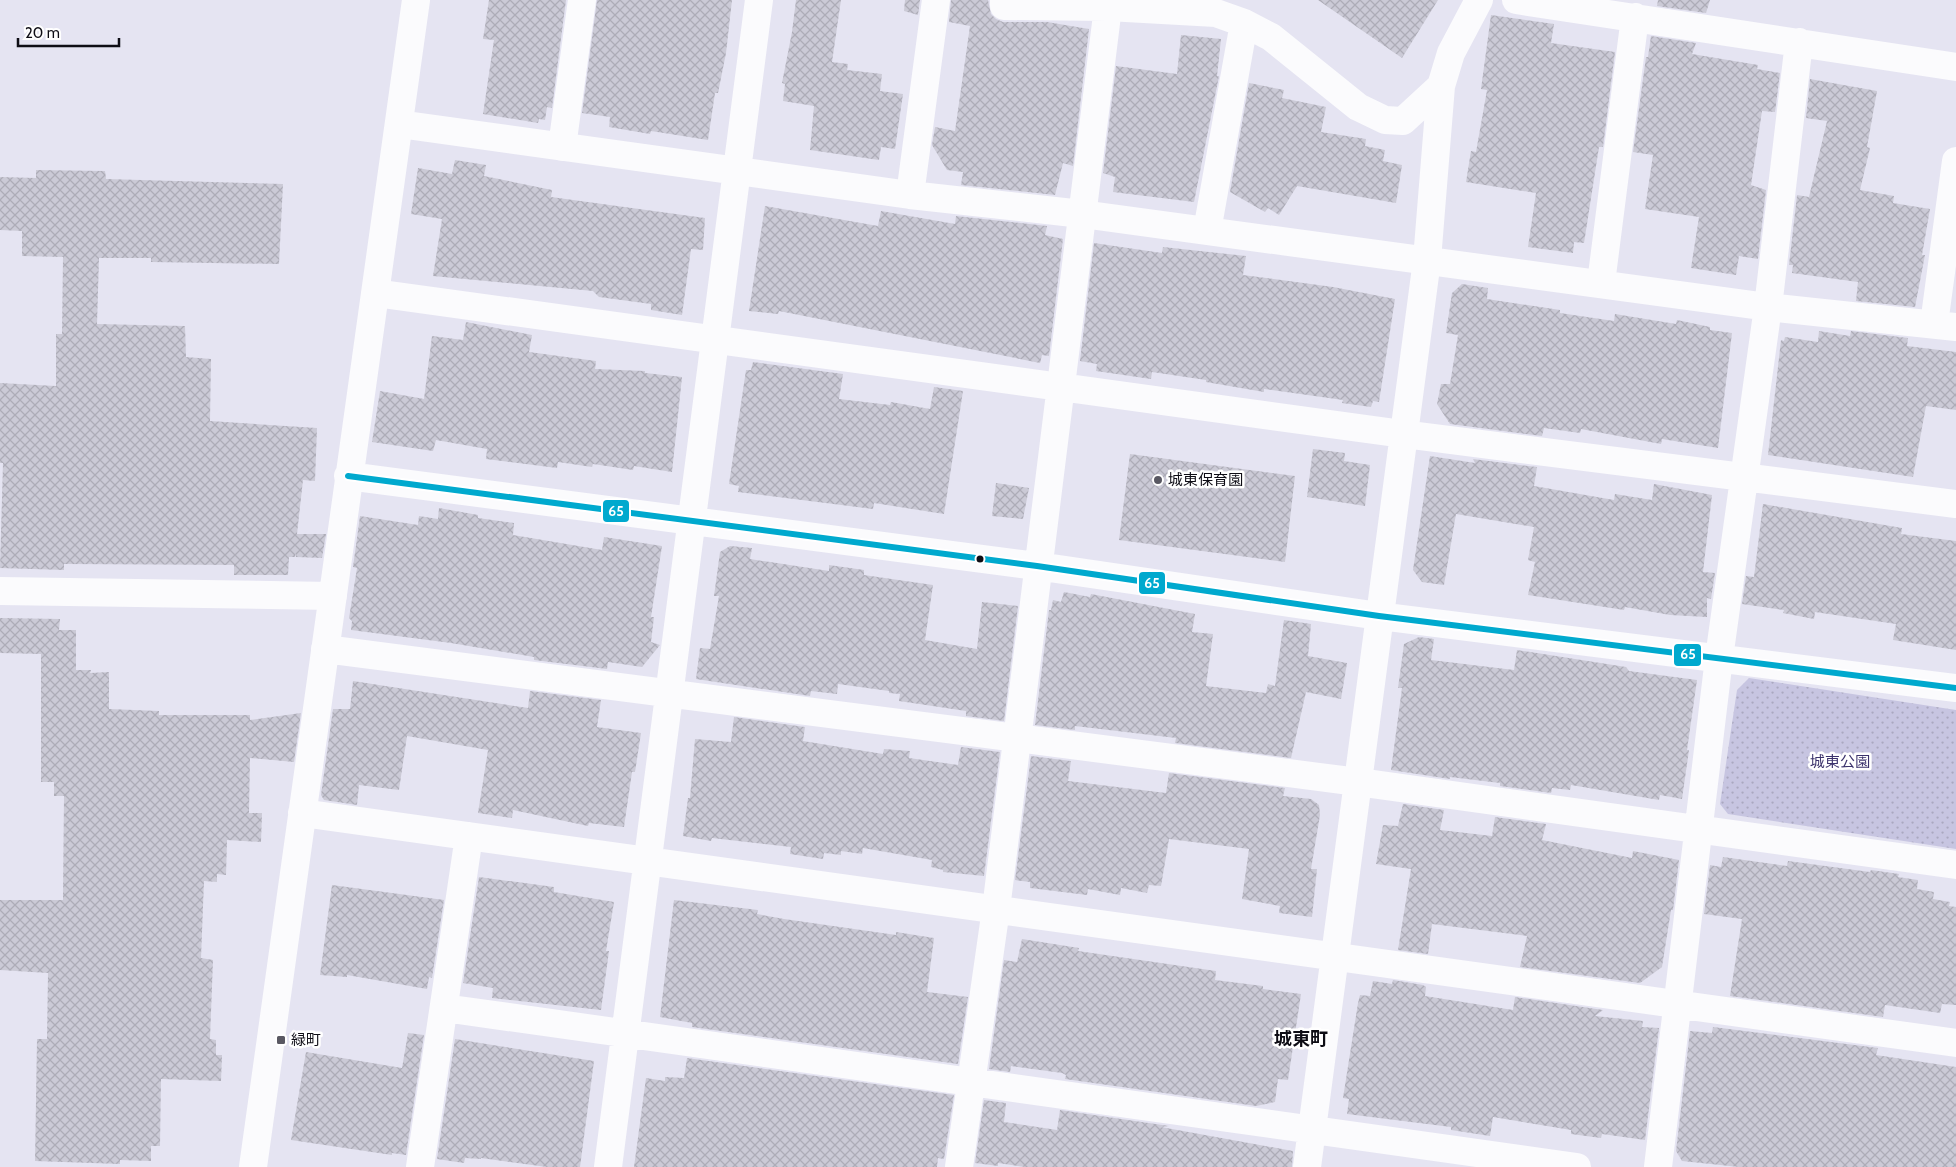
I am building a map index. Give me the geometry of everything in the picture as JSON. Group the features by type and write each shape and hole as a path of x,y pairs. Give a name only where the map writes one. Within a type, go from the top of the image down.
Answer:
{"street":[{"path":"253,1167 348,476 416,0"},
{"path":"562,147 582,0"},
{"path":"608,1167 627,1034 647,860 693,520 759,0"},
{"path":"910,195 936,0"},
{"path":"1004,0 1004,6 1108,7 1216,13 1244,23 1271,37 1358,107 1386,120 1403,121 1442,86"},
{"path":"1307,1167 1428,260 1442,86 1451,53 1479,0"},
{"path":"1516,0 1956,67"},
{"path":"959,1167 996,909 1059,387 1108,7"},
{"path":"1601,283 1635,17"},
{"path":"1208,230 1244,23"},
{"path":"1658,1167 1720,658 1768,307 1799,42"},
{"path":"399,124 910,195 1208,230 1768,307 1945,325 1956,161"},
{"path":"375,293 1404,434 1956,504"},
{"path":"348,476 1037,566 1379,616 1956,688"},
{"path":"0,591 333,596"},
{"path":"325,649 1358,782 1956,865"},
{"path":"302,813 1956,1043"},
{"path":"420,1167 469,836"},
{"path":"444,1008 1577,1167"}],"green space":[{"name":"城東公園","path":"1749,678 1956,710 1956,849 1728,814 1720,804 1737,690"}],"building":[{"path":"489,0 566,0 552,108 547,107 545,120 539,119 538,123 483,114 494,40 483,39"},
{"path":"597,0 732,0 726,53 718,93 715,93 708,140 651,131 650,134 609,127 610,117 582,113"},
{"path":"796,0 841,0 832,62 848,64 847,70 882,74 880,91 903,94 895,149 881,147 879,160 810,150 814,106 783,101 785,84 782,83"},
{"path":"905,0 920,0 918,15 904,11"},
{"path":"951,0 988,0 991,14 1003,22 1047,22 1089,29 1073,166 1063,163 1055,195 961,185 963,172 947,170 932,145 935,127 955,131 970,26 949,22"},
{"path":"1318,0 1438,0 1402,58"},
{"path":"1658,0 1710,0 1706,13 1657,6"},
{"path":"1491,15 1554,24 1551,43 1615,52 1603,147 1599,147 1584,243 1574,242 1573,253 1528,247 1536,193 1466,182 1471,151 1476,152 1487,90 1481,89"},
{"path":"1181,35 1221,39 1217,76 1219,76 1194,202 1113,192 1115,177 1103,173 1116,66 1177,74"},
{"path":"1651,36 1696,43 1692,54 1758,65 1757,69 1780,73 1775,112 1762,111 1751,185 1766,190 1758,259 1739,256 1736,275 1691,268 1699,217 1645,209 1653,155 1633,152 1646,57 1648,57"},
{"path":"1810,79 1877,91 1867,147 1870,148 1860,190 1894,196 1893,203 1930,209 1922,255 1925,255 1915,307 1856,301 1858,282 1792,273 1793,265 1789,265 1797,195 1809,197 1827,121 1806,118"},
{"path":"1249,83 1284,90 1282,98 1326,107 1321,132 1366,139 1365,146 1385,150 1383,161 1402,165 1396,203 1297,186 1279,215 1268,208 1265,212 1230,192"},
{"path":"455,160 486,165 484,176 552,190 551,197 705,218 703,250 691,249 682,315 651,310 651,304 599,297 593,291 433,276 442,219 411,214 418,168 452,174"},
{"path":"36,170 105,171 106,179 283,184 279,264 151,262 151,258 99,258 97,324 185,326 186,357 211,359 210,421 317,428 315,481 303,480 297,534 326,534 322,558 296,557 296,553 295,557 289,557 288,575 234,575 234,565 64,564 64,570 0,568 3,463 0,463 0,383 56,386 56,334 62,334 63,257 22,256 22,231 0,230 0,177 36,178"},
{"path":"765,206 878,226 881,211 955,224 956,216 1047,226 1045,235 1063,239 1049,356 1042,355 1040,363 779,311 778,314 749,311"},
{"path":"1094,243 1162,253 1163,247 1246,256 1243,275 1333,287 1395,299 1379,402 1373,401 1371,407 1342,403 1343,400 1264,389 1264,392 1206,382 1206,380 1152,372 1151,379 1096,371 1097,364 1080,361"},
{"path":"1462,284 1488,288 1487,299 1560,310 1560,313 1614,321 1615,314 1676,324 1677,320 1710,327 1710,330 1732,333 1718,448 1662,439 1661,444 1581,429 1580,433 1544,428 1542,436 1450,424 1437,404 1441,384 1450,384 1458,335 1446,333 1452,293"},
{"path":"466,322 532,335 529,352 596,361 595,369 645,371 645,373 682,377 672,472 634,466 633,470 593,464 592,467 558,462 557,468 486,459 487,449 436,440 433,451 372,442 380,391 424,399 432,336 463,340"},
{"path":"1819,331 1850,336 1851,331 1908,338 1907,346 1956,352 1956,410 1926,406 1913,477 1768,455 1781,340 1784,341 1785,337 1818,342"},
{"path":"753,362 843,374 839,399 890,405 891,402 930,409 934,387 963,391 944,514 874,503 873,509 738,492 739,486 729,484 746,370 751,370"},
{"path":"1313,449 1345,453 1344,461 1370,465 1365,506 1307,497"},
{"path":"1130,454 1295,476 1285,562 1119,540"},
{"path":"1430,456 1475,463 1473,459 1537,467 1534,486 1614,500 1615,494 1652,500 1654,484 1712,495 1703,572 1715,573 1711,599 1707,598 1707,617 1670,615 1625,607 1624,610 1528,595 1535,562 1528,560 1534,527 1456,514 1444,585 1422,582 1413,570"},
{"path":"996,483 1029,488 1023,519 992,516"},
{"path":"1763,504 1902,528 1901,534 1956,541 1956,650 1893,640 1896,624 1815,612 1814,619 1783,613 1784,610 1742,604 1746,576 1754,577"},
{"path":"439,508 478,515 478,518 514,523 513,535 602,550 604,537 662,546 651,617 654,617 651,642 660,645 642,667 608,662 607,669 534,660 534,657 451,643 351,630 352,621 349,618 357,568 353,567 360,516 418,525 419,516 438,519"},
{"path":"730,546 752,548 750,559 829,571 829,565 864,570 864,575 933,585 925,640 977,649 982,602 1018,606 1004,721 966,716 966,711 899,701 900,694 889,693 889,691 838,684 837,694 811,691 810,696 696,679 700,648 710,649 719,596 714,596 720,552"},
{"path":"1064,592 1090,597 1091,594 1195,614 1192,632 1213,634 1206,686 1266,693 1268,684 1275,686 1284,620 1311,624 1308,656 1347,663 1341,699 1306,692 1291,758 1175,743 1176,738 1075,726 1075,730 1035,725 1049,610 1051,610 1053,600 1061,602"},
{"path":"0,618 60,619 59,630 76,630 76,670 91,670 90,673 109,672 109,709 159,711 159,715 250,715 250,720 301,713 294,762 250,758 249,813 262,813 261,842 227,840 226,875 217,874 217,882 204,881 201,958 213,960 210,1039 216,1040 216,1055 222,1055 221,1081 161,1079 160,1146 151,1146 151,1161 120,1160 120,1164 35,1161 37,1039 47,1039 48,973 0,970 0,900 63,900 64,796 54,796 54,782 41,782 41,654 0,653"},
{"path":"1419,637 1434,639 1431,660 1514,670 1517,650 1626,667 1629,671 1697,680 1682,799 1660,795 1659,800 1571,785 1570,790 1552,788 1551,793 1500,786 1500,783 1450,777 1450,779 1391,770 1402,688 1398,688 1404,644"},
{"path":"353,681 528,708 530,691 601,700 597,727 641,733 635,772 632,772 624,827 589,823 588,826 513,810 512,818 478,813 488,750 407,736 399,790 359,785 357,805 324,800 321,795 333,709 350,709"},
{"path":"734,717 805,727 803,741 883,754 884,749 910,751 909,758 958,765 961,747 1000,752 984,876 943,872 943,870 931,867 932,860 863,848 862,854 841,851 841,855 824,853 823,859 790,854 791,847 712,838 711,841 683,836 688,798 690,798 695,739 731,742"},
{"path":"1031,756 1071,761 1068,781 1166,793 1169,773 1285,788 1283,796 1311,799 1319,805 1320,815 1311,869 1317,869 1312,917 1279,913 1280,906 1242,899 1249,849 1169,839 1161,886 1149,885 1147,893 1121,888 1120,895 1088,889 1087,895 1030,888 1030,882 1015,880"},
{"path":"1403,804 1444,810 1440,830 1492,836 1495,817 1546,824 1542,840 1632,858 1633,851 1679,860 1673,910 1671,910 1662,967 1640,983 1520,967 1527,936 1432,924 1428,954 1398,950 1411,869 1376,864 1383,825 1398,826"},
{"path":"1723,857 1787,866 1788,861 1870,872 1871,870 1899,874 1898,877 1918,880 1917,889 1934,892 1933,899 1950,902 1949,906 1956,907 1956,1005 1942,1004 1940,1013 1885,1005 1883,1017 1730,996 1742,919 1704,914 1710,865 1721,867"},
{"path":"479,877 554,887 554,892 614,902 606,951 609,951 601,1010 492,998 493,988 463,983"},
{"path":"332,885 444,900 432,978 429,977 427,989 347,975 347,977 320,975"},
{"path":"674,900 758,910 757,914 784,919 896,935 896,932 934,938 927,992 968,997 958,1064 692,1027 692,1023 660,1017"},
{"path":"1022,939 1079,948 1078,951 1216,971 1215,980 1263,986 1263,989 1301,994 1288,1080 1278,1079 1275,1102 1256,1106 1065,1079 1066,1075 1062,1073 1011,1066 1010,1072 989,1069 1004,960 1017,962"},
{"path":"1393,980 1423,985 1426,987 1425,996 1513,1010 1515,997 1603,1010 1595,1016 1643,1021 1642,1027 1659,1028 1645,1140 1602,1134 1601,1138 1571,1134 1571,1130 1493,1117 1490,1136 1451,1130 1451,1127 1347,1114 1349,1099 1343,1098 1360,995 1370,996 1373,981 1392,984"},
{"path":"1713,1027 1878,1048 1876,1055 1956,1067 1956,1167 1739,1167 1682,1161 1676,1151 1690,1031 1712,1033"},
{"path":"408,1033 424,1035 406,1155 392,1153 392,1155 291,1140 306,1052 402,1068"},
{"path":"455,1039 594,1061 580,1167 547,1167 481,1158 465,1158 464,1163 437,1159"},
{"path":"687,1058 954,1095 944,1159 938,1158 937,1167 634,1167 646,1078 665,1081 665,1077 684,1078"},
{"path":"984,1100 1006,1103 1004,1122 1057,1130 1060,1110 1169,1126 1161,1127 1293,1151 1292,1167 1025,1167 998,1163 998,1166 975,1163"}],"transit line":[{"name":"65","path":"348,476 1037,566 1379,616 1956,688"}],"place":[{"name":"城東保育園","path":"1158,480"},
{"name":"緑町","path":"281,1040"}],"district":[{"name":"城東町","path":"1301,1039"}]}
